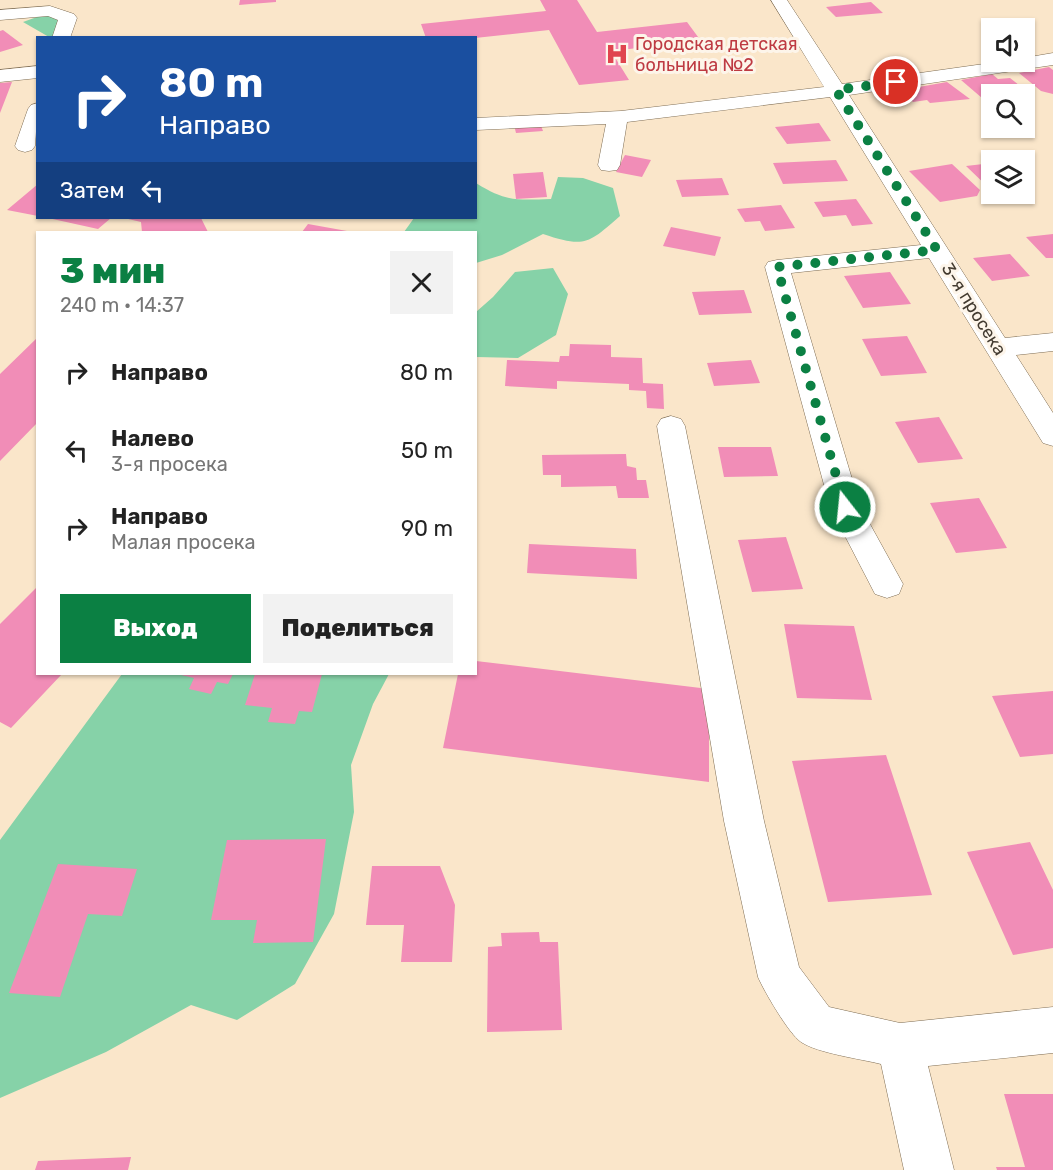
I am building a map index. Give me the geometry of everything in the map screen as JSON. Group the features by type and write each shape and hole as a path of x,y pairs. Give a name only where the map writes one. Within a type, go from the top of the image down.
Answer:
{"street":[{"name":"3-я просека","path":"779,0 1053,436"},
{"path":"0,15 50,11 68,18 62,36"},
{"path":"477,124 621,117 836,90 1053,59"},
{"path":"0,76 36,72"},
{"path":"24,147 36,114"},
{"path":"609,165 617,121 621,117"},
{"path":"887,584 845,507 777,267 937,250"},
{"path":"998,348 1053,342"},
{"path":"670,426 707,611 744,821 780,977 816,1026 900,1046 1053,1030"},
{"path":"900,1046 929,1170"}],"green space":[{"path":"48,13 64,19 57,36 47,36 23,22"},
{"path":"558,177 583,178 613,188 620,216 593,238 585,241 568,241 543,234 502,255 477,263 477,231 405,231 413,219 477,219 477,184 504,197 529,200 551,199"},
{"path":"553,268 568,294 556,335 518,358 477,357 477,311 515,272"},
{"path":"121,675 388,675 373,704 351,765 354,812 334,914 295,984 237,1020 191,1005 106,1052 0,1098 0,840"}],"building":[{"path":"240,0 276,0 276,2 239,5"},
{"path":"540,0 577,0 597,32 687,22 701,41 611,51 629,80 579,85 549,30 477,38 425,36 421,24 546,11"},
{"path":"871,2 883,13 836,17 826,7"},
{"path":"3,30 23,45 0,52 0,31"},
{"path":"1049,67 1053,70 1053,94 1041,91 1019,73 1035,72 1035,70"},
{"path":"992,74 998,79 1010,78 1018,84 981,84 981,97 961,80"},
{"path":"12,82 0,113 0,83"},
{"path":"947,82 970,99 930,103 927,100 913,102 902,90"},
{"path":"540,123 543,131 516,133 514,125"},
{"path":"819,123 831,141 787,144 775,127"},
{"path":"625,155 651,160 642,177 616,172"},
{"path":"836,160 848,181 783,184 773,163"},
{"path":"952,164 980,190 977,196 940,202 909,171"},
{"path":"981,164 981,180 966,166"},
{"path":"543,172 547,197 516,199 513,174"},
{"path":"722,178 729,195 682,197 676,180"},
{"path":"36,186 36,216 7,210"},
{"path":"856,199 873,224 852,226 846,215 823,217 814,202"},
{"path":"781,205 795,228 765,231 760,221 745,222 737,209"},
{"path":"53,219 110,219 98,229"},
{"path":"128,219 202,219 208,231 142,231 141,222"},
{"path":"308,224 347,231 303,231"},
{"path":"671,227 721,237 715,256 663,246"},
{"path":"1053,234 1053,258 1046,258 1026,237"},
{"path":"1010,254 1030,276 992,281 973,258"},
{"path":"890,272 911,304 863,308 844,276"},
{"path":"744,290 752,313 699,315 692,292"},
{"path":"907,336 927,373 881,376 862,339"},
{"path":"36,339 36,424 0,461 0,374"},
{"path":"570,344 611,345 611,357 642,358 643,383 663,384 664,409 647,408 646,391 629,390 629,384 557,381 557,389 505,386 507,360 559,362 560,356 569,356"},
{"path":"751,360 760,383 714,386 707,363"},
{"path":"939,417 963,459 918,463 895,422"},
{"path":"718,447 771,447 778,476 724,477"},
{"path":"626,454 627,466 636,468 637,480 646,480 649,498 618,498 616,486 561,487 561,475 543,475 542,455"},
{"path":"979,498 1007,548 956,553 930,503"},
{"path":"786,537 803,589 752,592 738,540"},
{"path":"529,544 636,549 637,579 527,573"},
{"path":"36,588 36,675 61,675 11,728 0,722 0,624"},
{"path":"784,624 854,626 872,700 797,698"},
{"path":"477,661 709,689 709,782 443,748 458,675 477,675"},
{"path":"181,675 232,675 228,684 217,682 211,694 189,689 194,678"},
{"path":"255,675 322,675 312,712 299,711 295,724 268,722 272,708 245,705"},
{"path":"1053,691 1053,754 1020,757 992,696"},
{"path":"886,755 932,895 828,902 792,761"},
{"path":"326,839 313,942 253,943 257,920 211,920 227,840"},
{"path":"1030,842 1053,890 1053,948 1013,955 967,852"},
{"path":"58,864 137,869 122,916 88,914 60,997 9,993"},
{"path":"372,866 440,866 455,905 452,962 401,962 404,925 366,925"},
{"path":"539,932 540,942 558,942 562,1030 487,1032 488,947 502,946 501,933"},
{"path":"1004,1094 1053,1094 1053,1170 997,1170 996,1167 1025,1167"},
{"path":"131,1157 128,1170 35,1170 38,1161"}],"place":[{"name":"Городская детская больница №2","path":"617,54"}],"route":[{"path":"845,507 777,267 937,250 836,90 896,82"}]}
